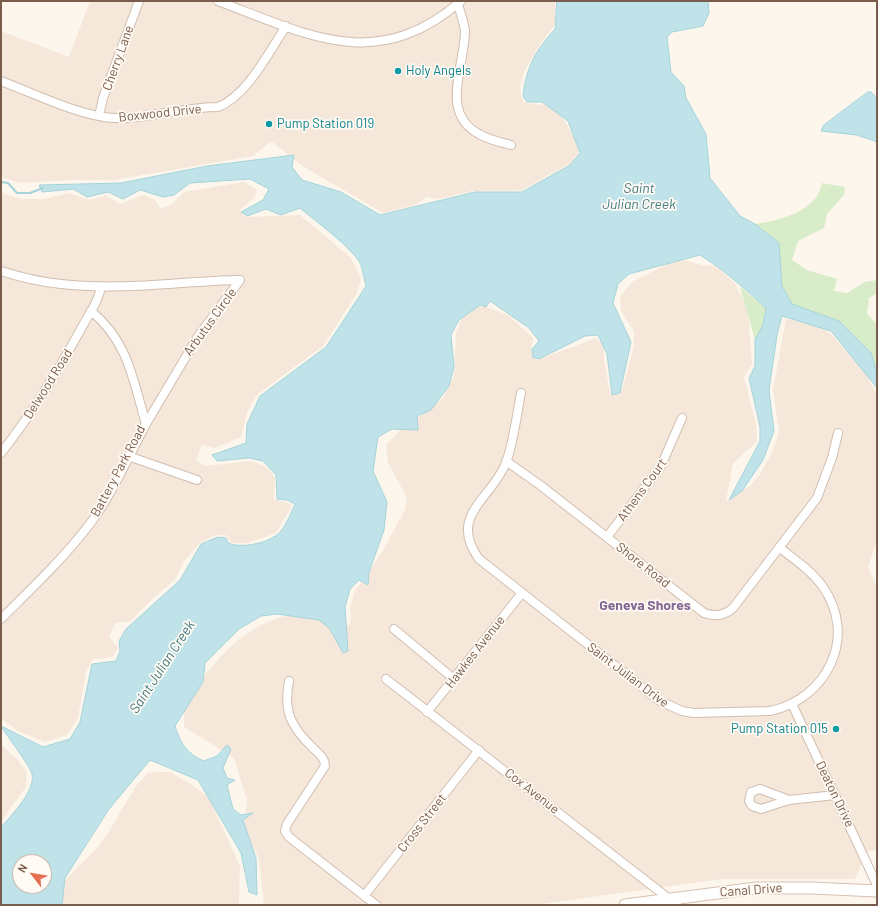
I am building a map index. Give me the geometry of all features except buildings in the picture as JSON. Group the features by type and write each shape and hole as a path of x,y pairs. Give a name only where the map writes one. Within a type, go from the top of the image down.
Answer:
{"main road":[{"name":"Canal Drive","path":"625,905 673,902 756,888 811,888 877,891"}],"street":[{"name":"Cherry Lane","path":"99,116 103,98 139,1"},
{"path":"218,1 286,26 331,40 362,43 394,39 415,32 434,21 460,2 465,30 456,96 459,114 463,121 479,135 511,145"},
{"name":"Boxwood Drive","path":"1,81 99,116 133,117 218,107 226,104 238,95 286,26"},
{"path":"1,272 59,284 101,286 98,298 91,311"},
{"name":"Arbutus Circle","path":"101,286 240,280 197,338 146,424"},
{"name":"Battery Park Road","path":"1,619 57,561 88,526 104,502 146,424 118,340 106,325 91,311"},
{"name":"Delwood Road","path":"1,454 37,403 91,311"},
{"name":"Saint Julian Drive","path":"521,393 506,461 500,474 473,511 468,522 468,538 473,551 479,559 669,707 693,713 770,711 792,704 804,697 816,687 827,672 836,650 838,632 833,607 823,587 808,570 780,548"},
{"name":"Athens Court","path":"607,537 661,466 682,418"},
{"name":"Shore Road","path":"506,461 607,537 704,613 715,616 725,614 733,608 817,498 832,458 838,433"},
{"path":"128,456 197,480"},
{"name":"Hawkes Avenue","path":"427,712 522,593"},
{"path":"394,629 454,679"},
{"name":"Cox Avenue","path":"386,679 673,902"},
{"path":"289,681 286,700 290,718 298,732 325,762 324,770 287,824 286,834 376,905"},
{"name":"Deaton Drive","path":"792,704 877,884"},
{"name":"Cross Street","path":"364,896 479,750"},
{"path":"789,800 835,795"}],"shaded area":[{"path":"90,1 555,1 555,25 541,43 524,72 520,85 521,97 524,102 531,104 551,105 559,112 575,139 579,152 571,163 522,190 472,191 438,199 427,197 415,205 383,213 304,167 271,141 253,156 114,180 73,180 20,183 1,177 1,31 69,57"},
{"path":"244,182 257,190 254,198 240,210 244,217 300,215 351,258 361,279 356,295 323,346 257,395 247,412 241,437 215,448 202,445 196,460 205,466 252,461 266,467 275,477 274,499 288,503 292,506 276,533 248,543 230,543 226,535 216,535 201,542 184,561 175,580 153,598 131,621 116,623 109,636 118,648 113,656 102,659 93,659 86,672 78,718 67,735 45,742 18,731 1,718 1,193 22,199 44,199 69,193 89,200 106,195 120,204 143,195 155,200 161,209 172,204 184,192"},
{"path":"684,260 701,265 715,266 735,283 748,310 752,364 744,377 756,424 757,442 733,463 726,502 751,485 760,474 771,454 779,432 773,390 786,319 818,324 833,336 866,374 877,395 877,541 868,567 877,588 877,850 867,851 855,879 722,879 534,905 264,905 259,859 244,828 247,800 234,758 184,727 184,712 204,676 226,651 243,636 261,625 281,617 300,614 345,628 351,623 350,607 355,591 381,554 405,510 407,498 388,463 386,445 408,422 417,418 443,398 454,376 456,333 464,313 473,307 486,307 508,315 533,338 531,349 537,360 596,338 604,345 604,360 610,393 622,391 634,346 634,331 621,311 620,296 633,281 672,262"},
{"path":"1,745 16,758 26,771 26,787 1,821"},
{"path":"170,772 194,786 209,798 240,866 239,905 48,905 57,888 97,848 108,833 136,786 148,773"}],"green space":[{"path":"822,183 845,187 844,195 827,214 824,228 798,241 792,260 807,270 837,279 834,291 847,293 865,282 877,280 877,293 869,298 867,314 877,324 877,373 871,353 839,321 792,304 782,286 779,243 755,224 765,223 796,213 813,201 819,193"},
{"path":"740,287 766,308 763,325 755,340"}],"water":[{"name":"Saint Julian Creek","path":"557,1 708,1 709,13 703,26 672,32 667,37 671,72 684,86 686,98 706,134 710,178 740,216 755,224 779,243 782,286 792,304 839,321 871,353 877,373 877,388 831,331 782,316 777,335 769,390 774,431 763,460 742,491 729,500 760,441 760,427 749,378 755,366 755,340 763,325 766,308 726,273 700,255 629,274 618,284 613,303 631,342 620,393 612,395 607,354 598,335 585,336 539,359 533,357 532,349 539,341 529,328 490,301 486,307 480,305 459,320 451,335 454,367 449,386 431,410 417,416 418,430 392,429 378,437 373,471 387,502 384,530 369,572 368,585 359,580 350,589 345,607 348,651 343,653 330,629 319,620 277,614 261,616 239,629 205,663 203,682 175,726 179,738 185,748 193,755 204,761 217,756 227,745 231,749 223,768 227,778 235,780 227,785 233,809 241,815 253,813 243,820 256,858 257,895 249,892 241,853 198,780 150,760 109,809 65,878 62,905 1,905 1,827 27,795 32,780 32,774 31,770 1,726 43,747 70,739 80,722 92,664 116,661 120,651 119,641 126,629 180,580 201,544 218,537 226,538 228,543 234,545 255,544 263,542 280,532 295,504 287,500 277,499 276,475 263,461 249,458 217,461 212,455 246,443 247,424 260,396 326,347 366,286 361,265 357,258 324,227 300,208 281,215 266,209 247,216 241,212 263,200 269,189 250,179 190,183 174,195 163,197 140,190 123,199 108,192 87,197 73,189 42,192 39,185 121,183 207,166 294,155 292,167 302,180 341,192 380,215 475,192 522,192 570,165 580,153 568,121 542,102 527,102 523,96 529,68 542,44 555,29"},
{"path":"868,92 871,92 877,98 877,142 857,135 821,131 824,125"}],"waterway":[{"path":"1,182 8,183 17,193 30,193 43,188"}],"place":[{"name":"Holy Angels","path":"398,71"},
{"name":"Pump Station 019","path":"269,124"},
{"name":"Pump Station 015","path":"836,729"}],"district":[{"name":"Geneva Shores","path":"645,605"}]}
